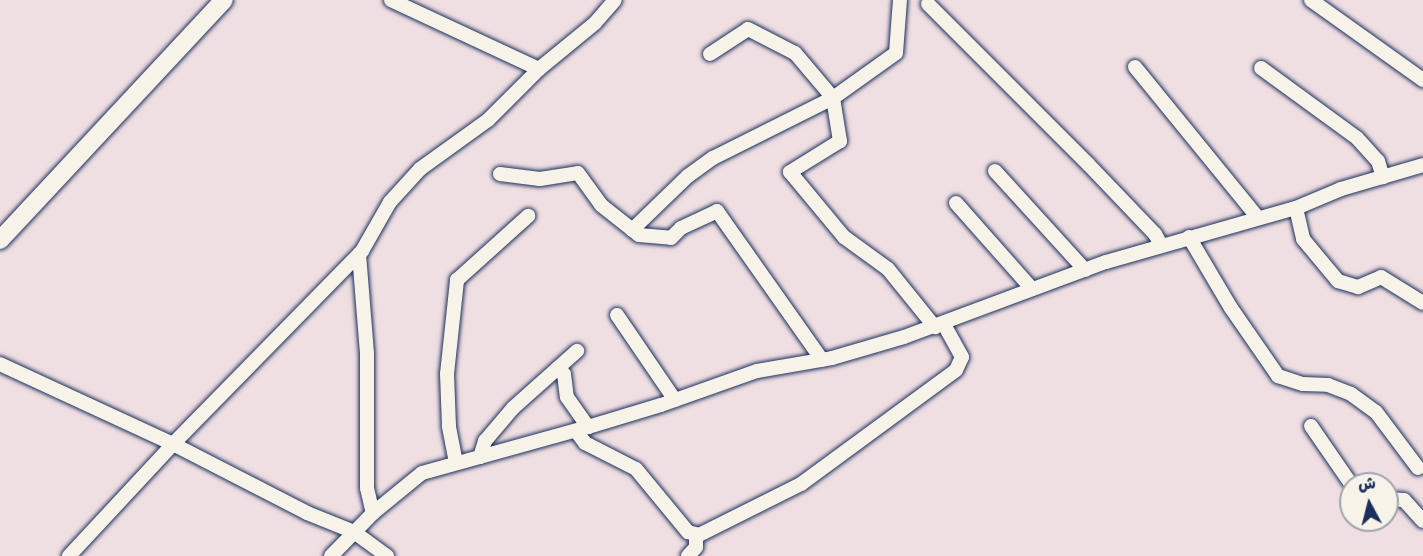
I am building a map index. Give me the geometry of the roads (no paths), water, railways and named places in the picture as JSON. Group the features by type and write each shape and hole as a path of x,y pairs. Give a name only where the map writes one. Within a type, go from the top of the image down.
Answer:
{"main road":[{"path":"0,240 224,0"}],"street":[{"path":"391,0 538,69"},
{"path":"69,556 173,444 359,254 390,202 420,169 488,120 538,69 595,23 615,0"},
{"path":"632,230 688,176 712,158 833,98 896,53 900,0"},
{"path":"1311,0 1423,80"},
{"path":"928,4 1088,164 1155,234 1161,245"},
{"path":"558,368 564,374 567,397 589,445 636,469 688,532 696,535 801,484 956,370 962,357 939,325 888,269 844,237 790,172 840,141 833,98 795,53 748,29 710,54"},
{"path":"1135,67 1258,218"},
{"path":"1261,68 1357,138 1378,161 1383,177"},
{"path":"331,556 373,513 422,473 582,429 675,400 756,371 822,360 939,325 1085,270 1161,245 1296,208 1341,189 1423,165"},
{"path":"995,171 1085,270"},
{"path":"500,174 540,179 578,173 602,205 639,235 671,238 681,228 717,211 822,360"},
{"path":"956,203 1032,289"},
{"path":"1296,208 1303,239 1338,281 1358,287 1380,277 1423,303"},
{"path":"456,464 449,426 447,374 457,280 528,216"},
{"path":"1189,237 1231,308 1278,376 1304,384 1328,385 1351,394 1376,412 1418,468"},
{"path":"359,254 367,353 367,488 373,513"},
{"path":"617,315 675,400"},
{"path":"480,457 485,441 513,408 576,351"},
{"path":"0,363 173,444 307,513 354,532 387,556"},
{"path":"1311,426 1343,472"},
{"path":"1399,499 1404,500 1423,522"},
{"path":"688,556 696,547 696,535"}]}
